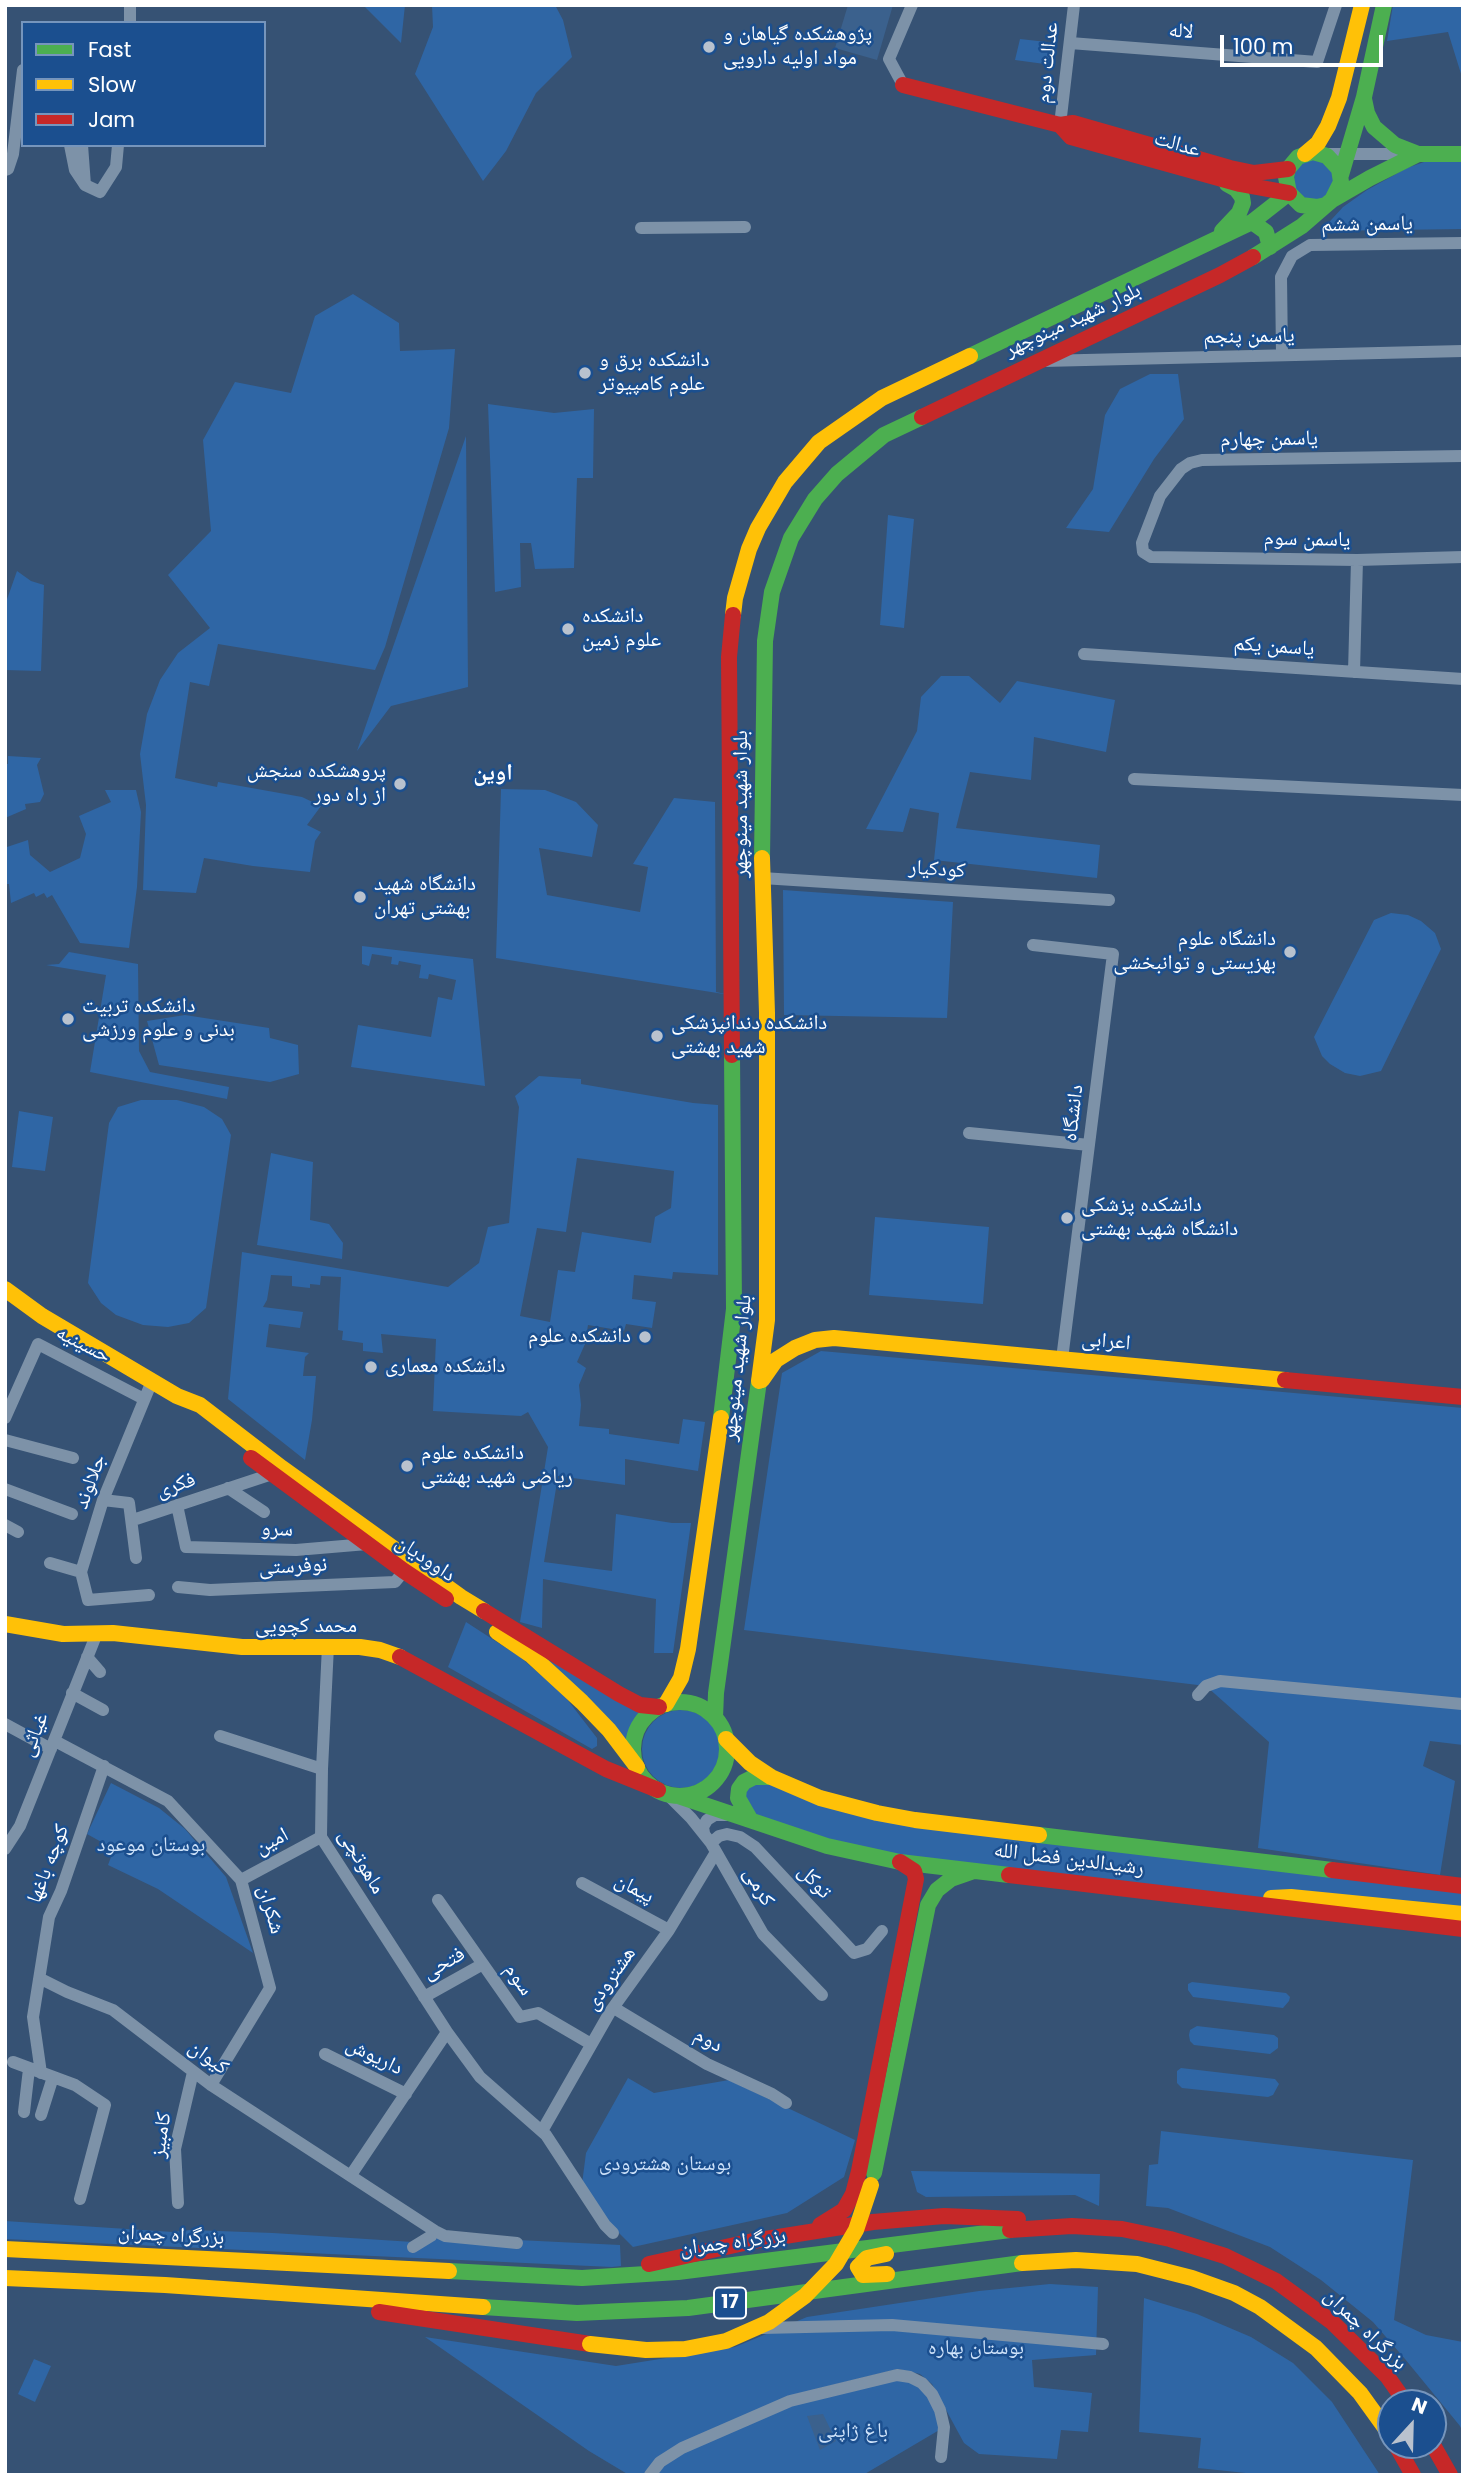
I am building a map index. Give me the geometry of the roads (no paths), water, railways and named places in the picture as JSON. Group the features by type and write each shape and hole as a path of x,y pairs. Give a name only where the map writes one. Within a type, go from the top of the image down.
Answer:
{"main road":[{"path":"1313,154 1339,98 1362,5"},
{"path":"1341,175 1332,160 1313,154 1292,162 1288,169 1286,186 1294,200 1318,208 1332,200 1340,189 1341,175 1364,97 1384,5"},
{"path":"1352,44 1365,34 1372,36 1376,44"},
{"name":"عدالت","path":"903,85 1060,125 1073,123 1230,168 1262,173 1288,169"},
{"path":"1364,97 1367,113 1374,127 1395,145 1418,154 1463,154"},
{"name":"عدالت","path":"1060,125 1071,137 1216,178 1289,194"},
{"name":"بلوار شهید مینوچهر","path":"715,1718 716,1693 767,1320 767,1013 762,878 765,641 772,592 791,538 815,499 837,474 884,435 1220,275 1270,247 1332,200 1418,154"},
{"path":"1215,239 1231,223 1243,203 1236,189 1216,178"},
{"name":"بلوار شهید مینوچهر","path":"662,1706 681,1678 688,1649 730,1357 734,1308 729,657 735,597 749,549 785,482 819,442 882,398 1252,222 1289,194"},
{"path":"1252,222 1266,232 1270,247"},
{"name":"داوودیان","path":"5,1289 42,1316 177,1396 200,1405 282,1468 535,1651 609,1730 637,1767"},
{"name":"اعرابی","path":"760,1382 776,1360 795,1348 815,1340 834,1338 1463,1397"},
{"name":"داوودیان","path":"177,1396 194,1414 404,1571 535,1651 640,1705 662,1706"},
{"name":"محمد کچویی","path":"5,1624 63,1634 97,1633 242,1647 360,1647 401,1657 606,1769 668,1793"},
{"path":"679,1702 705,1709 715,1718 726,1739 727,1754 716,1779 699,1791 668,1793 649,1784 637,1767 634,1753 634,1739 639,1726 648,1715 662,1706 679,1702"},
{"name":"رشیدالدین فضل الله","path":"726,1739 750,1763 771,1777 845,1806 915,1820 1459,1887"},
{"path":"744,1817 738,1798 739,1789 744,1782 754,1777 771,1777"},
{"name":"رشیدالدین فضل الله","path":"668,1793 827,1846 900,1862 1463,1929"},
{"path":"804,2232 838,2217 844,2210 857,2180 916,1879 914,1871 900,1862"},
{"path":"235,2290 590,2344 646,2350 685,2349 726,2341 769,2322 805,2296 836,2264 856,2230 871,2185 928,1905 937,1890 951,1879 974,1871"},
{"path":"1233,1901 1291,1897 1463,1914"},
{"path":"626,2276 663,2260 804,2232 944,2216 1001,2217 1072,2226"},
{"name":"بزرگراه چمران","path":"5,2249 582,2278 702,2269 938,2238 1072,2226 1122,2229 1170,2239 1225,2256 1276,2281 1332,2322 1387,2376 1396,2389"},
{"path":"938,2238 867,2258 860,2263 859,2271 868,2276 947,2274"},
{"name":"17","path":"5,2278 577,2313 688,2308 1008,2264 1076,2260 1137,2264 1192,2278 1234,2293 1261,2307 1316,2348 1360,2393 1377,2417"},
{"path":"1404,2459 1413,2475"},
{"path":"1441,2459 1450,2475"}],"street":[{"path":"903,85 889,59 912,5"},
{"name":"عدالت دوم","path":"1060,125 1074,5"},
{"name":"لاله","path":"1070,43 1317,62 1336,5"},
{"path":"5,170 8,169 13,154 21,87"},
{"path":"70,147 75,170 85,185 100,192 116,167 118,147"},
{"path":"82,147 85,185"},
{"path":"1313,154 1418,154"},
{"path":"641,228 745,227"},
{"name":"یاسمن ششم","path":"1282,355 1281,277 1292,257 1310,245 1463,243"},
{"name":"یاسمن پنجم","path":"1036,361 1463,351"},
{"name":"یاسمن چهارم","path":"1151,557 1143,552 1142,543 1149,521 1160,496 1190,463 1202,460 1463,456"},
{"name":"یاسمن سوم","path":"1151,557 1357,560 1463,557"},
{"path":"1354,672 1357,560"},
{"name":"یاسمن یکم","path":"1084,654 1463,679"},
{"path":"1134,779 1463,795"},
{"name":"کودکیار","path":"762,878 1109,900"},
{"name":"دانشگاه","path":"1032,945 1113,954 1062,1359"},
{"path":"970,1133 1089,1145"},
{"name":"حسینیه","path":"5,1418 38,1344 144,1399"},
{"name":"جلالوند","path":"81,1572 103,1500 152,1381"},
{"path":"5,1440 73,1458"},
{"name":"فکری","path":"103,1500 129,1503 132,1520 272,1474"},
{"path":"5,1489 72,1514"},
{"path":"229,1489 264,1512"},
{"name":"سرو","path":"177,1505 187,1546 303,1550 367,1544"},
{"path":"132,1520 136,1558"},
{"path":"5,1525 18,1532"},
{"path":"50,1563 81,1572 88,1600 149,1595"},
{"name":"نوفرستی","path":"178,1587 210,1590 395,1583 404,1571"},
{"name":"غیاثی","path":"5,1849 20,1826 97,1633"},
{"name":"ماهوتچی","path":"328,1646 321,1837 447,2032 484,2081 552,2142 605,2225 613,2233"},
{"path":"87,1657 100,1672"},
{"path":"1198,1695 1206,1686 1220,1681 1462,1704"},
{"path":"72,1693 103,1710"},
{"name":"شکران","path":"5,1724 104,1766 168,1801 241,1880 270,1988 211,2085"},
{"path":"220,1736 322,1769"},
{"name":"کوچه باغها","path":"41,2073 33,2017 49,1917 61,1891 104,1766"},
{"name":"کرمی","path":"668,1793 710,1843 763,1934 822,1995"},
{"path":"710,1843 704,1826 707,1820 715,1815 744,1817"},
{"name":"توکل","path":"710,1843 727,1834 740,1836 755,1847 854,1953 867,1949 882,1931"},
{"name":"امین","path":"241,1880 321,1837"},
{"name":"هشترودی","path":"542,2131 591,2044 669,1930 710,1843"},
{"name":"پیمان","path":"582,1882 669,1930"},
{"name":"سوم","path":"438,1900 520,2017 538,2013 591,2044"},
{"name":"فتحی","path":"425,1997 483,1964"},
{"name":"کیوان","path":"40,1979 109,2008 211,2085 351,2175 433,2233"},
{"name":"دوم","path":"614,2008 707,2064 786,2103"},
{"path":"351,2175 447,2032"},
{"name":"داریوش","path":"325,2054 405,2094"},
{"path":"13,2062 75,2085 105,2105 80,2199"},
{"name":"کامبیز","path":"178,2203 176,2149 193,2072"},
{"path":"24,2112 41,2073"},
{"path":"41,2073 41,2115"},
{"path":"413,2247 433,2233 517,2243"},
{"path":"734,2329 892,2325 1102,2344"},
{"path":"650,2475 660,2462 682,2448 790,2402 897,2375 917,2380 932,2394 943,2419 941,2457"}],"place":[{"name":"پژوهشکده گیاهان و مواد اولیه دارویی","path":"709,47"},
{"name":"دانشکده برق و علوم کامپیوتر","path":"585,373"},
{"name":"دانشکده علوم زمین","path":"568,629"},
{"name":"پروهشکده سنجش از راه دور","path":"400,784"},
{"name":"دانشگاه شهید بهشتی تهران","path":"360,897"},
{"name":"دانشگاه علوم بهزیستی و توانبخشی","path":"1290,952"},
{"name":"دانشکده تربیت بدنی و علوم ورزشی","path":"68,1019"},
{"name":"دانشکده دندانپزشکی شهید بهشتی","path":"657,1036"},
{"name":"دانشکده پزشکی دانشگاه شهید بهشتی","path":"1067,1218"},
{"name":"دانشکده علوم","path":"645,1337"},
{"name":"دانشکده معماری","path":"371,1367"},
{"name":"دانشکده علوم ریاضی شهید بهشتی","path":"407,1466"}],"district":[{"name":"اوین","path":"493,774"}],"park label":[{"name":"بوستان موعود","path":"151,1846"},
{"name":"بوستان هشترودی","path":"665,2165"},
{"name":"بوستان بهاره","path":"976,2349"},
{"name":"باغ ژاپنی","path":"853,2432"}]}
